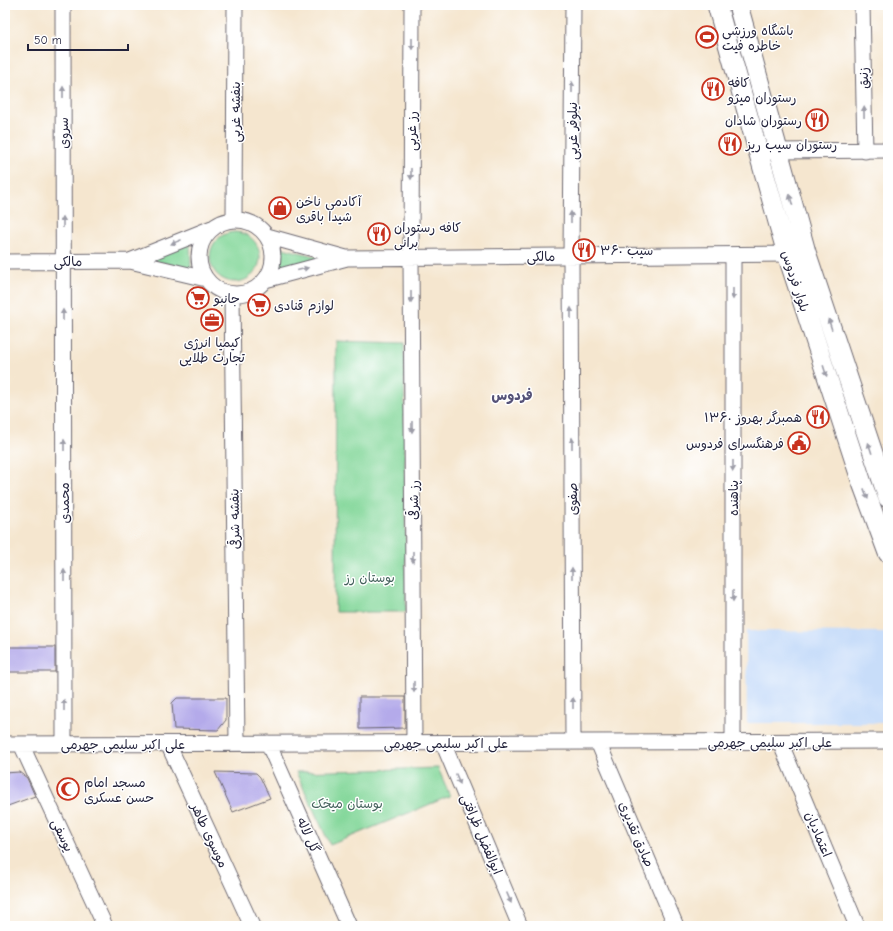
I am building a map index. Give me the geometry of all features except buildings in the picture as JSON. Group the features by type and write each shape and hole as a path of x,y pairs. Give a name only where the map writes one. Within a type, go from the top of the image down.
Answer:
{"main road":[{"name":"بلوار فردوس","path":"717,5 787,254 862,484 888,553"},
{"name":"بلوار فردوس","path":"738,5 806,252 888,498"}],"street":[{"name":"سروی","path":"63,261 64,5"},
{"name":"بنفشه غربی","path":"234,219 235,5"},
{"name":"رز غربی","path":"411,258 412,5"},
{"name":"نیلوفر غربی","path":"571,256 573,5"},
{"name":"زنبق","path":"862,5 865,151"},
{"path":"758,154 777,151 888,150"},
{"path":"234,219 247,221 258,227 267,236 272,247 273,258 271,270 265,280 256,288 244,293 232,294 222,292 206,280 198,258 200,246 204,236 212,227 223,221 234,219"},
{"name":"مالکی","path":"130,261 212,227"},
{"name":"مالکی","path":"267,236 347,258"},
{"name":"مالکی","path":"265,280 347,258 787,254 806,252"},
{"name":"پناهنده","path":"733,254 733,742"},
{"name":"صفوی","path":"571,256 573,742"},
{"name":"رز شرقی","path":"411,258 414,743"},
{"name":"محمدی","path":"63,261 64,744"},
{"name":"مالکی","path":"5,262 130,261 206,280"},
{"name":"بنفشه شرقی","path":"232,294 236,743"},
{"name":"علی اکبر سلیمی جهرمی","path":"5,744 888,741"},
{"name":"صادق تقدیری","path":"598,742 676,926"},
{"name":"اعتمادیان","path":"780,742 857,926"},
{"name":"گل لاله","path":"268,743 349,926"},
{"name":"ابوالفضل ظرافتی","path":"443,743 520,926"},
{"name":"یوسفی","path":"21,744 104,926"},
{"name":"موسوی طاهر","path":"168,744 252,926"}],"shaded area":[{"path":"746,631 888,632 888,723 747,723"}],"green space":[{"path":"230,232 240,232 253,239 260,252 260,262 253,275 240,282 230,282 221,278 214,271 210,262 210,252 214,243 221,236"},
{"path":"190,244 191,269 146,259"},
{"path":"279,247 322,258 280,267"},
{"name":"بوستان رز","path":"336,341 404,343 406,612 335,612"},
{"name":"بوستان میخک","path":"438,768 450,796 330,845 296,772"}],"place":[{"name":"باشگاه ورزشی خاطره فیت","path":"707,37"},
{"name":"کافه رستوران ميژو","path":"713,89"},
{"name":"رستوران شادان","path":"817,120"},
{"name":"رستوران سیب ریز","path":"730,144"},
{"name":"آکادمی ناخن شیدا باقری","path":"280,208"},
{"name":"كافه رستوران برانى","path":"379,234"},
{"name":"سیب ۳۶۰","path":"584,250"},
{"name":"جانبو","path":"198,298"},
{"name":"لوازم قنادی","path":"259,305"},
{"name":"کیمیا انرژی تجارت طلایی","path":"212,320"},
{"name":"همبرگر بهروز ۱۳۶۰","path":"818,417"},
{"name":"فرهنگسرای فردوس","path":"799,443"},
{"name":"مسجد امام حسن عسکری","path":"68,789"}],"district":[{"name":"فردوس","path":"512,395"}]}
